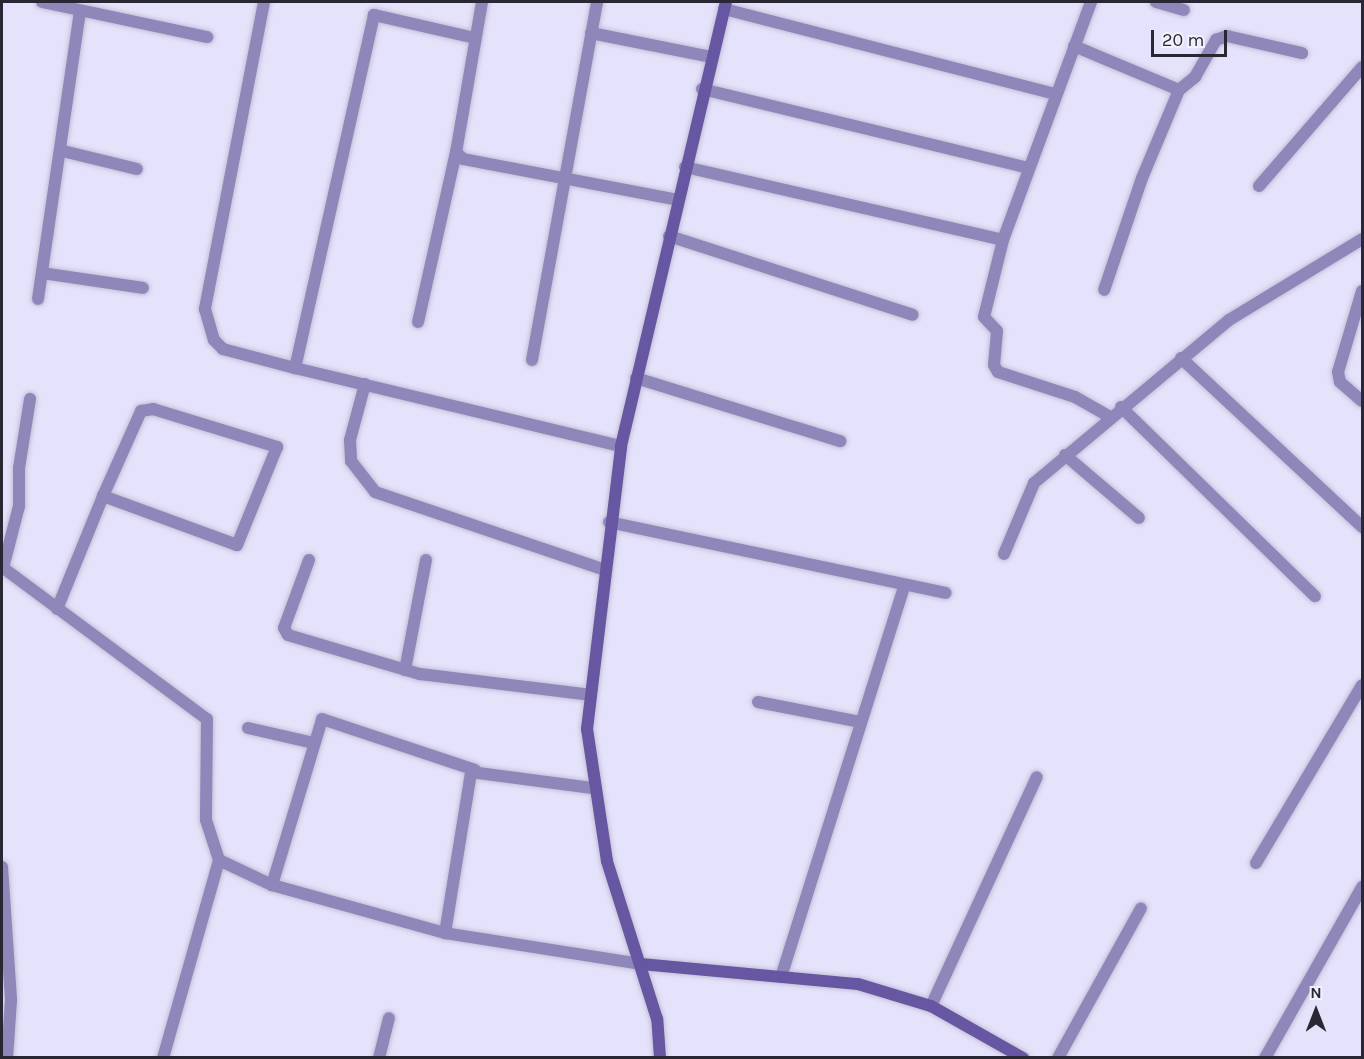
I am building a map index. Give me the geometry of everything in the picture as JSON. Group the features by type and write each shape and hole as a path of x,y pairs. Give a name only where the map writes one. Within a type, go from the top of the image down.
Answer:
{"street":[{"path":"42,2 66,4 80,11 207,37"},
{"path":"264,2 205,309 213,340 223,348 295,368 621,446"},
{"path":"418,322 456,152 482,2"},
{"path":"532,360 563,177 597,2"},
{"path":"1091,2 1055,94 1003,240 984,317 998,331 994,365 998,372 1075,397 1110,417"},
{"path":"1156,2 1184,10"},
{"path":"660,1058 657,1019 607,861 592,788 590,695 602,569 621,446 702,89 725,5 1055,94"},
{"path":"38,299 63,152 80,11"},
{"path":"295,368 374,15 475,38"},
{"path":"591,33 711,57"},
{"path":"1104,290 1142,177 1179,90 1195,77 1216,40 1227,36 1302,53"},
{"path":"1074,46 1179,90"},
{"path":"1259,186 1362,67"},
{"path":"702,89 1028,168"},
{"path":"63,152 137,169"},
{"path":"456,152 463,159 677,200"},
{"path":"685,167 1003,240"},
{"path":"669,236 913,315"},
{"path":"1004,554 1034,483 1065,455 1181,358 1300,272 1362,239"},
{"path":"42,273 143,288"},
{"path":"1362,291 1338,372 1340,382 1362,401"},
{"path":"1181,358 1362,526"},
{"path":"636,378 840,441"},
{"path":"365,384 350,440 351,461 375,492 602,569"},
{"path":"30,399 19,468 19,506 2,568 207,720 206,820 219,860 163,1058"},
{"path":"1121,407 1315,596"},
{"path":"57,609 104,496 147,409 278,451 237,545 104,496"},
{"path":"1065,455 1139,518"},
{"path":"609,522 903,586 946,593"},
{"path":"309,560 285,632 405,670 590,695"},
{"path":"405,670 426,560"},
{"path":"781,977 903,586"},
{"path":"1256,863 1362,686"},
{"path":"758,702 861,722"},
{"path":"272,885 321,720 475,770 592,788"},
{"path":"248,728 315,743"},
{"path":"445,933 469,775 475,770"},
{"path":"931,1006 1037,777"},
{"path":"219,860 272,885 445,933 641,964 858,984 931,1006 1023,1058"},
{"path":"2,867 11,1000 7,1058"},
{"path":"1265,1058 1362,887"},
{"path":"1058,1058 1141,908"},
{"path":"379,1058 389,1018"}]}
